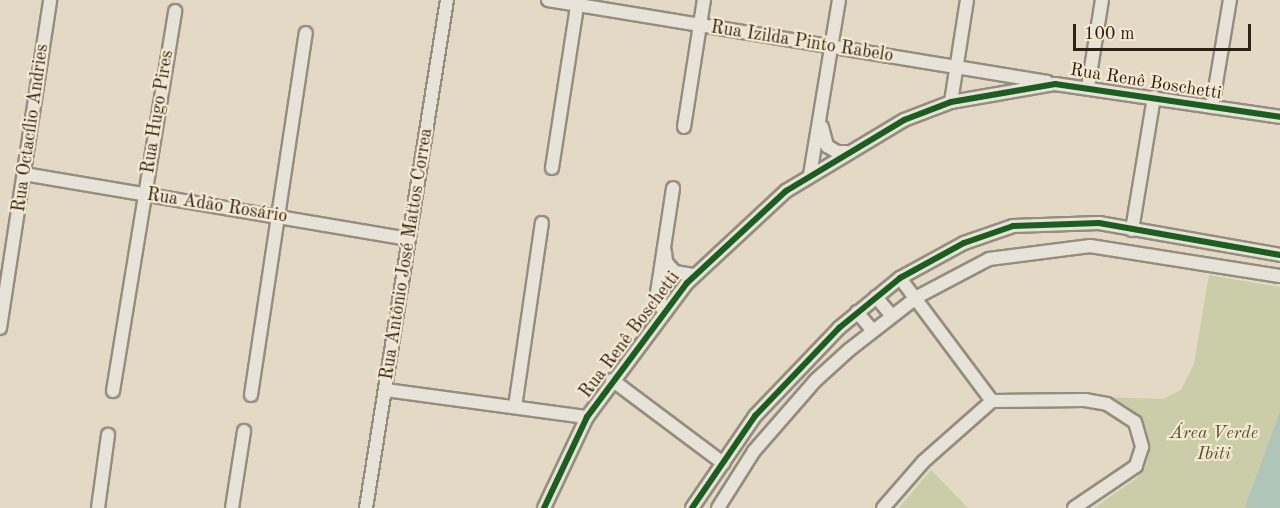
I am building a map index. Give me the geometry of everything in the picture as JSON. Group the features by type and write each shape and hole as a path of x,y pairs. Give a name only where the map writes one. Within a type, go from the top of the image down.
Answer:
{"street":[{"name":"Rua Octacílio Andries","path":"0,328 50,0"},
{"name":"Rua Antônio José Mattos Correa","path":"366,508 447,0"},
{"name":"Rua Izilda Pinto Rabelo","path":"548,0 578,2 700,25 1055,84"},
{"path":"684,127 704,0"},
{"path":"810,176 822,120 839,0"},
{"path":"951,102 967,0"},
{"path":"1088,87 1102,0"},
{"path":"1212,107 1230,0"},
{"path":"552,168 578,2"},
{"name":"Rua Hugo Pires","path":"113,391 175,11"},
{"path":"251,395 306,33"},
{"name":"Rua Renê Boschetti","path":"544,508 587,417 612,380 695,275 786,191 846,152 904,120 951,102 1055,84 1088,87 1280,117"},
{"path":"1132,230 1155,97"},
{"path":"822,120 827,146 837,152 846,152"},
{"name":"Rua Adão Rosário","path":"24,174 409,239"},
{"path":"664,313 657,293 673,188"},
{"path":"692,508 762,409 857,312 900,278 964,243 1013,226 1099,223 1280,255"},
{"path":"514,407 542,224"},
{"path":"718,508 754,451 816,381 891,315 917,297 989,259 1090,246 1280,276"},
{"path":"664,248 666,262 675,272 695,275"},
{"path":"900,278 917,297 992,401"},
{"path":"876,297 891,315"},
{"path":"857,312 872,330"},
{"path":"612,380 723,463"},
{"path":"386,390 587,417"},
{"path":"883,508 924,461 992,401 1086,400 1107,404 1135,422 1142,447 1136,466 1074,508"},
{"path":"232,508 244,431"},
{"path":"98,508 108,435"}],"green space":[{"name":"Área Verde Ibiti","path":"1209,275 1280,287 1280,508 1094,508 1137,478 1146,465 1150,444 1137,415 1126,405 1103,397 1163,399 1181,390 1194,364"},
{"path":"931,470 968,508 899,508"}],"shaded area":[{"path":"1280,412 1280,508 1245,508 1248,499"}],"cycle path":[{"path":"544,508 587,417 687,283 786,191 904,120 951,102 1055,84 1280,117"},
{"path":"692,508 755,416 839,328 900,278 964,243 1013,226 1099,223 1280,255"}]}
